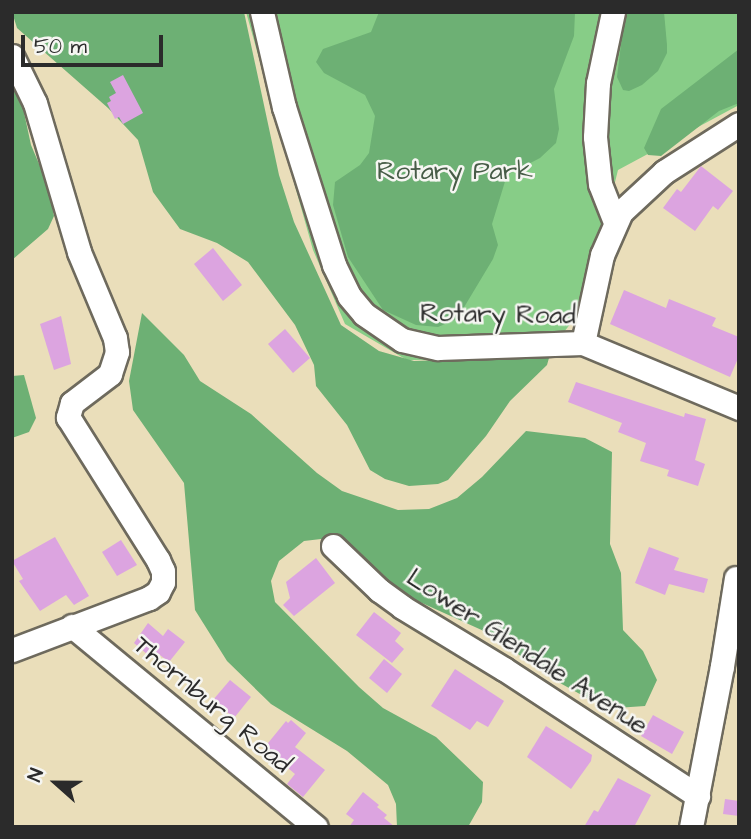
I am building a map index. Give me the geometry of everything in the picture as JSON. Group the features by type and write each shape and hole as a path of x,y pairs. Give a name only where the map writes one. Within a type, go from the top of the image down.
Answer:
{"street":[{"name":"Rotary Road","path":"262,12 284,107 334,265 349,296 384,330 420,345 459,348 583,343 739,408"},
{"path":"613,12 603,57 596,112 596,164 604,199 614,222"},
{"path":"12,57 35,103 79,251 115,338 117,352 110,374 72,403 68,417 163,571 163,582 158,592 149,598 12,650"},
{"path":"583,343 602,255 614,222 629,202 664,172 739,124"},
{"name":"Lower Glendale Avenue","path":"333,546 379,590 402,607 505,669 698,796"},
{"path":"691,827 736,578"},
{"name":"Thornburg Road","path":"72,626 316,827"}],"green space":[{"path":"12,12 244,12 279,175 294,222 341,325 379,351 414,361 534,357 549,358 547,365 510,401 486,436 448,480 438,484 409,486 385,479 370,470 347,425 316,386 314,365 295,325 248,262 217,243 180,229 153,192 138,140 108,108 17,28"},
{"name":"Rotary Park","path":"246,12 739,12 739,105 618,170 595,263 571,323 543,359 407,360 345,324 313,250"},
{"path":"379,12 575,12 574,36 554,89 559,129 556,143 540,158 507,175 492,224 498,245 493,259 457,319 438,327 416,325 383,310 348,257 333,205 335,182 360,165 369,153 375,116 365,95 324,73 316,62 323,49 371,32"},
{"path":"625,12 664,12 667,45 667,53 658,71 642,85 629,91 623,90 617,77"},
{"path":"739,49 739,103 719,111 661,156 648,155 644,148 661,109"},
{"path":"12,78 20,94 31,145 48,185 54,216 48,229 12,260"},
{"path":"142,313 184,355 200,381 251,414 317,473 342,491 398,510 429,509 457,498 482,477 526,431 585,438 612,452 610,544 621,573 623,630 643,651 657,680 645,706 616,708 587,698 560,683 486,632 380,584 338,544 321,539 304,541 279,561 271,581 275,602 383,708 436,737 483,782 482,802 468,827 397,827 396,804 388,785 347,751 271,704 227,661 195,610 184,483 133,410 129,381"},
{"path":"24,375 36,418 29,432 12,438 12,376"}],"building":[{"path":"123,75 143,113 123,124 119,117 115,119 107,103 111,101 109,97 116,93 110,82"},
{"path":"701,166 733,191 718,210 713,206 695,231 663,208 677,189 681,192"},
{"path":"213,248 242,285 223,301 194,264"},
{"path":"624,290 666,308 669,299 716,318 712,326 739,337 739,356 730,377 610,324"},
{"path":"61,316 71,364 54,370 40,324"},
{"path":"285,329 310,358 293,373 268,344"},
{"path":"576,382 684,417 685,413 706,419 695,460 705,464 698,486 667,476 669,470 640,461 646,443 618,432 622,423 568,402"},
{"path":"55,537 89,596 74,605 66,595 40,611 19,581 23,579 12,561"},
{"path":"121,540 137,565 117,576 102,552"},
{"path":"649,547 679,558 674,570 708,579 704,593 669,584 665,595 635,583"},
{"path":"316,558 335,583 294,616 283,605 290,598 286,582"},
{"path":"374,612 401,633 395,641 404,649 392,663 356,635"},
{"path":"148,623 163,636 168,629 185,642 169,662 152,649 148,655 134,643"},
{"path":"384,659 402,674 387,693 369,678"},
{"path":"455,669 504,701 488,727 477,721 470,730 431,706"},
{"path":"230,680 251,697 234,718 213,700"},
{"path":"653,715 684,732 672,754 641,736"},
{"path":"291,720 306,733 295,747 325,770 303,797 287,784 295,774 264,748 286,721 288,723"},
{"path":"546,726 592,755 591,761 571,789 527,757"},
{"path":"618,778 651,795 634,827 584,827 594,810 598,812"},
{"path":"363,792 379,805 377,807 387,815 384,818 395,827 349,827 354,820 346,814"},
{"path":"725,799 739,801 739,816 723,814"}]}
